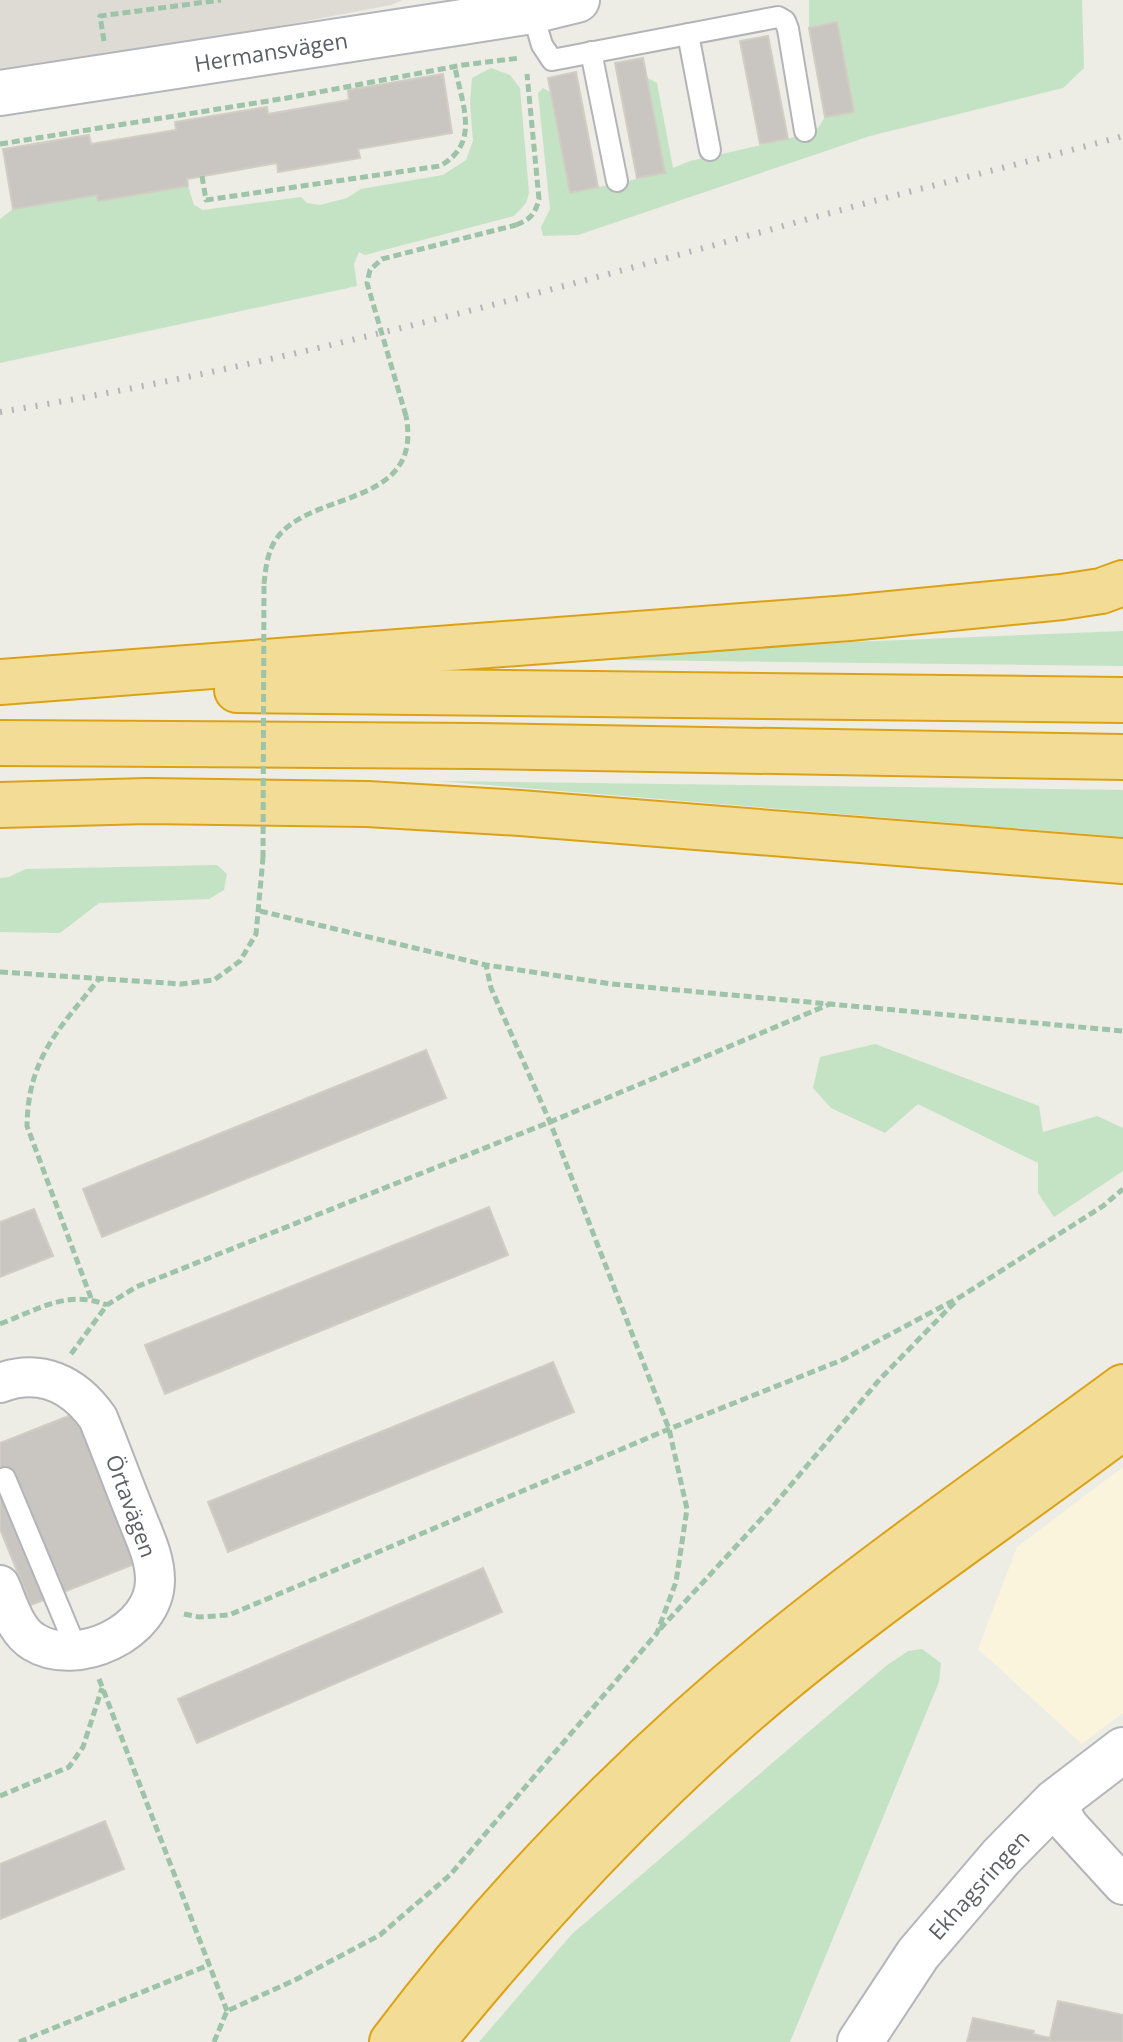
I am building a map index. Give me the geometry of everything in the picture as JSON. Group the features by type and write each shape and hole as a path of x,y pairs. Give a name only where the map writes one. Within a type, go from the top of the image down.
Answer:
{"highway":[{"path":"0,685 849,618 1062,597 1101,591 1123,583"},
{"path":"849,618 1123,611"},
{"path":"0,685 1123,700"},
{"path":"0,743 476,746 1123,757"},
{"path":"0,805 147,801 367,804 520,813 1123,861"},
{"path":"1046,854 1123,872"},
{"path":"392,2042 495,1917 587,1819 677,1730 848,1588 1123,1387"},
{"path":"432,2042 568,1884 739,1717 860,1619 1123,1427"}],"street":[{"name":"Hermansvägen","path":"0,93 577,0"},
{"name":"Örtavägen","path":"0,1383 17,1377 42,1377 87,1403 98,1418 151,1554 155,1580 150,1606"},
{"path":"0,1585 16,1622 33,1642 58,1650 114,1641 135,1625 150,1606"},
{"name":"Ekhagsringen","path":"860,2042 918,1954 1001,1857 1055,1802 1123,1750"},
{"path":"1055,1802 1069,1826 1123,1885"}],"lane":[{"path":"531,5 536,56 552,60 778,17 785,21 788,29 805,131"},
{"path":"688,34 710,150"},
{"path":"591,52 617,181"},
{"path":"5,1478 81,1648"}],"path":[{"path":"0,144 536,56 539,199 535,213 516,225 382,259 370,270 367,283 409,432 400,462 385,479 366,493 297,519 281,532 271,547 264,584 260,911 256,934 245,954 228,972 214,980 181,984 0,972"},
{"path":"202,176 206,200 440,166 456,154 467,135 455,67"},
{"path":"260,911 486,965 612,984 1123,1031"},
{"path":"486,965 491,988 550,1122 669,1429 687,1509 676,1582 657,1633"},
{"path":"91,1298 27,1126 27,1098 49,1042 100,979"},
{"path":"54,1382 107,1305 136,1287 550,1122 830,1004"},
{"path":"150,1606 199,1617 229,1615 669,1429 842,1360 960,1297 1103,1206 1123,1189"},
{"path":"0,1324 69,1297 91,1298 107,1305"},
{"path":"214,2042 227,2011 295,1980 380,1935 450,1875 657,1633 774,1505 880,1379 960,1297"},
{"path":"81,1648 102,1687 227,2011"},
{"path":"0,1796 69,1767 83,1747 102,1687"},
{"path":"19,2042 209,1965"}],"shaded area":[{"path":"0,0 403,0 391,5 131,54 0,71"},
{"path":"1123,1467 1123,1713 1082,1744 978,1649 1017,1547"}],"green space":[{"path":"809,0 1082,0 1084,68 1063,88 870,136 578,235 543,236 541,227 550,209 538,93 543,88 550,92 571,193 665,173 646,77 657,83 673,168 690,161 788,139 818,128 825,117 853,112 836,23 809,28"},
{"path":"491,68 510,75 520,88 529,193 526,203 514,216 365,255 359,252 354,264 357,286 0,363 0,219 13,209 97,195 98,201 188,186 194,205 203,210 301,197 307,203 320,205 347,198 361,189 443,175 466,160 473,141 472,78"},
{"path":"1123,631 1123,666 458,658"},
{"path":"439,781 1123,790 1123,837"},
{"path":"217,865 227,874 224,890 209,899 99,903 60,933 0,932 0,878 26,869"},
{"path":"875,1044 1039,1106 1043,1132 1097,1116 1123,1128 1123,1171 1054,1217 1038,1193 1038,1163 918,1104 885,1133 831,1108 813,1088 820,1057"},
{"path":"922,1649 941,1663 939,1682 790,2042 479,2042 572,1934 886,1666 908,1651"}],"building":[{"path":"837,22 854,112 825,117 809,28"},
{"path":"768,36 788,139 760,144 740,41"},
{"path":"643,58 665,173 637,178 615,63"},
{"path":"576,72 598,187 570,193 548,78"},
{"path":"443,74 452,133 358,149 360,158 278,172 277,163 187,179 188,186 98,201 97,195 13,209 3,149 89,135 91,144 176,130 175,122 267,107 268,114 349,100 348,90"},
{"path":"426,1050 446,1098 102,1237 83,1189"},
{"path":"489,1207 508,1255 165,1394 145,1345"},
{"path":"34,1209 53,1256 0,1277 0,1222"},
{"path":"553,1362 574,1412 228,1552 208,1502"},
{"path":"76,1413 137,1563 31,1605 0,1529 0,1443"},
{"path":"483,1568 502,1612 197,1743 178,1699"},
{"path":"105,1821 124,1869 0,1919 0,1864"},
{"path":"1058,2001 1123,2015 1123,2042 1049,2042"},
{"path":"973,2018 1034,2031 1033,2034 1050,2038 1049,2042 967,2042"}],"railway":[{"path":"0,412 210,372 418,324 1123,136"}]}
